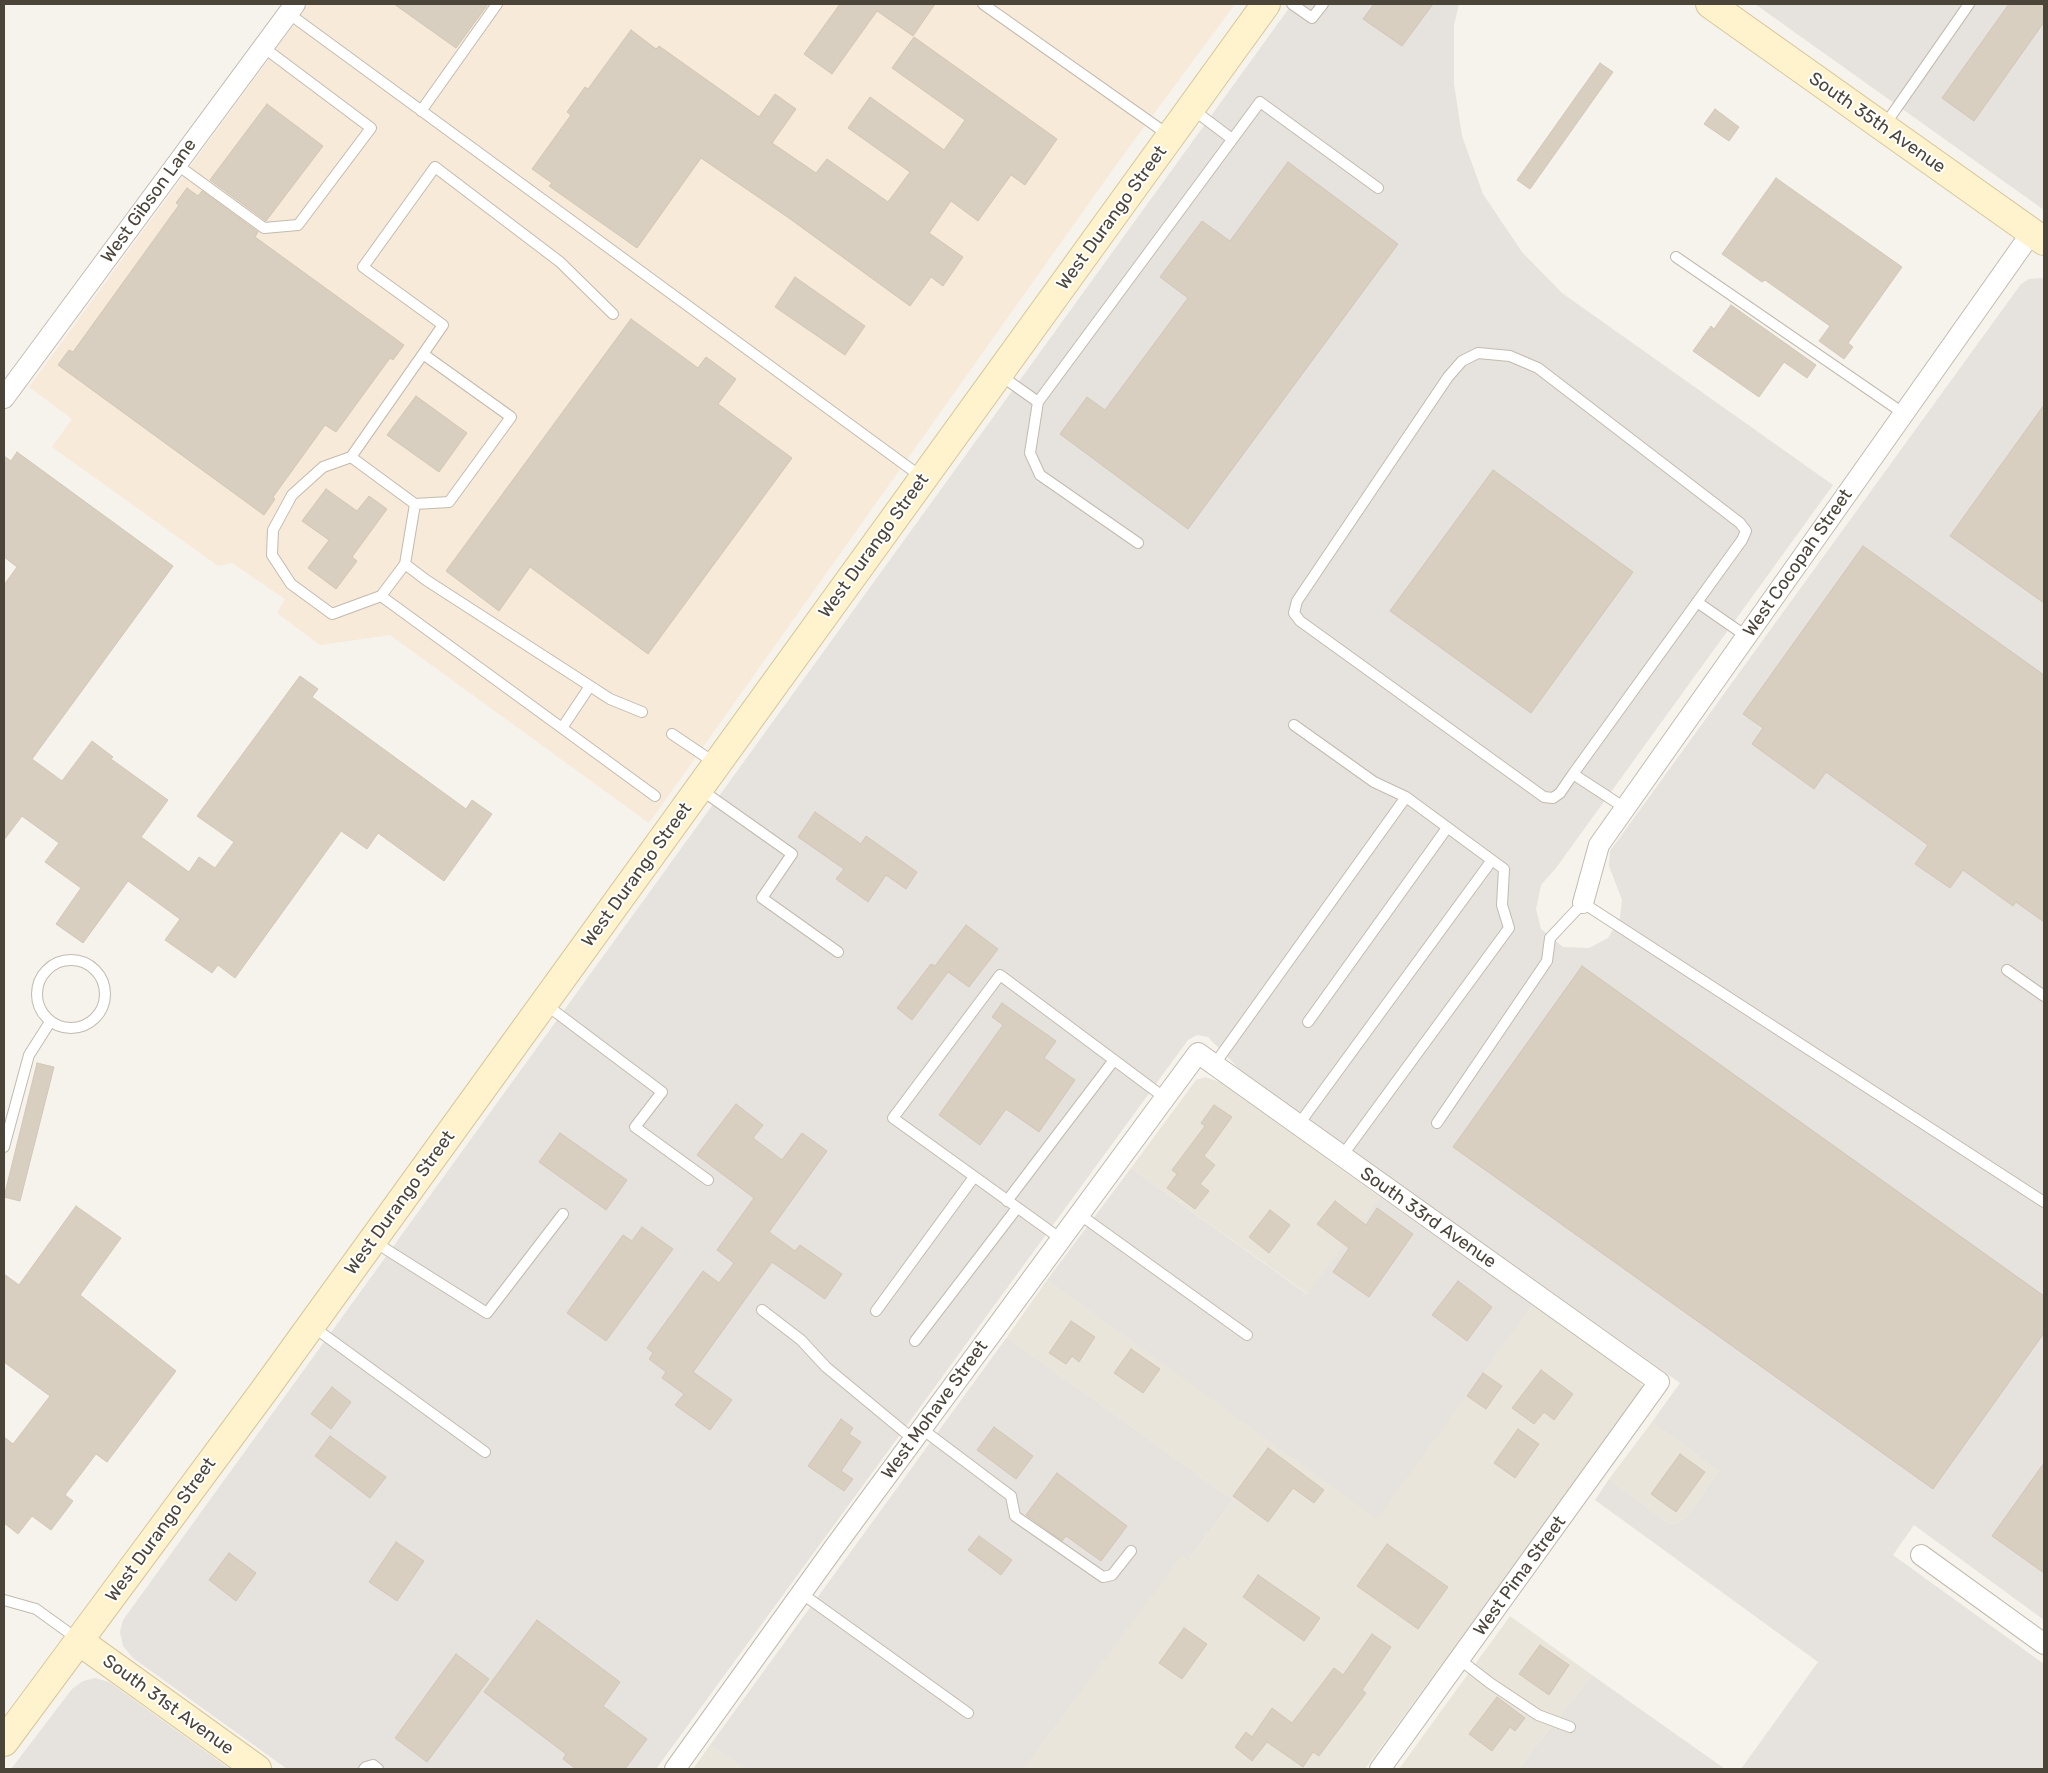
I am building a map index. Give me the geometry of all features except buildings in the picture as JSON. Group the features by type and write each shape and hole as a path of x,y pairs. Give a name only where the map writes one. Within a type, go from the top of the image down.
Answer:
{"street":[{"name":"West Durango Street","path":"4,1742 373,1241 1266,4"},
{"name":"South 35th Avenue","path":"1719,6 2038,237"},
{"name":"West Gibson Lane","path":"4,398 292,8"},
{"name":"West Cocopah Street","path":"1583,903 1599,846 1903,413 2038,237"},
{"name":"South 33rd Avenue","path":"1198,1053 1659,1382"},
{"name":"West Mohave Street","path":"675,1769 1198,1053"},
{"name":"West Pima Street","path":"1380,1769 1659,1382"},
{"path":"1921,1555 2044,1644"},
{"name":"South 31st Avenue","path":"80,1641 257,1769"}],"lane":[{"path":"421,111 497,4"},
{"path":"983,4 1170,137"},
{"path":"1292,4 1312,18 1323,4"},
{"path":"1883,126 1969,4"},
{"path":"292,8 421,111 923,478"},
{"path":"176,164 264,228 298,225 371,128 263,47"},
{"path":"1138,543 1040,475 1030,452 1038,402 1260,102 1378,188"},
{"path":"1191,108 1232,139"},
{"path":"415,504 405,564 381,596 332,614 291,584 272,555 273,530 292,495 323,467 351,457 424,354 442,325 363,268 435,167 560,262 613,314"},
{"path":"1676,258 1903,413"},
{"path":"1478,353 1510,356 1532,365 1740,523 1746,531 1745,536 1574,774 1557,796 1552,798 1544,797 1300,621 1294,613 1297,601 1455,368 1469,356 1478,353"},
{"path":"351,457 415,504 450,502 511,417 424,354"},
{"path":"999,374 1038,402"},
{"path":"405,564 426,580 610,699 642,712"},
{"path":"381,596 655,796"},
{"path":"1697,602 1746,636"},
{"path":"562,728 590,686"},
{"path":"1294,725 1374,782 1406,797 1504,869 1502,905 1508,928 1342,1156"},
{"path":"672,734 716,765"},
{"path":"1574,774 1625,808"},
{"path":"700,788 792,854 762,898 838,952"},
{"path":"1214,1065 1406,797"},
{"path":"1308,1022 1447,828"},
{"path":"1299,1124 1492,860"},
{"path":"1437,1123 1548,961 1550,938 1583,903 2044,1202"},
{"path":"60,961 82,961 93,967 105,987 105,999 98,1015 84,1026 72,1029 50,1022 43,1014 37,1000 38,983 43,974 50,966 60,961"},
{"path":"2007,970 2044,996"},
{"path":"1061,1240 893,1118 1000,975 1165,1098"},
{"path":"544,1004 662,1092 635,1127 708,1180"},
{"path":"4,1147 29,1055 50,1022"},
{"path":"1007,1201 1114,1060"},
{"path":"876,1311 974,1177"},
{"path":"915,1341 1017,1208"},
{"path":"373,1241 487,1313 564,1214"},
{"path":"1079,1214 1247,1334"},
{"path":"762,1310 800,1340 826,1367 918,1434 1011,1496 1015,1516 1104,1577 1112,1575 1131,1552"},
{"path":"311,1326 486,1452"},
{"path":"801,1594 968,1713"},
{"path":"4,1600 36,1609 80,1641"},
{"path":"1459,1659 1490,1683 1538,1715 1570,1727"},
{"path":"364,1769 373,1765 378,1769"}],"shaded area":[{"path":"309,4 1235,4 1111,172 649,823 390,635 320,645 277,613 285,599 232,563 218,566 52,447 72,419 29,387"},
{"path":"1292,4 1459,4 1454,25 1454,84 1462,136 1483,194 1522,252 1562,293 1833,485 1556,868 1541,885 1536,909 1541,929 1563,947 1589,948 1608,938 1620,918 1622,900 1609,866 1610,851 2021,284 2029,279 2044,279 2044,1620 1914,1525 1893,1555 2044,1664 2044,1769 1741,1769 1818,1662 1595,1500 1609,1479 1670,1524 1677,1523 1686,1517 1719,1471 1652,1422 1680,1383 1244,1074 1208,1037 1197,1035 1188,1040 656,1769 287,1769 133,1658 123,1646 120,1632 123,1620"},
{"path":"1755,4 2044,4 2044,210"},
{"path":"1205,1077 1220,1082 1380,1197 1308,1294 1131,1168 1196,1080"},
{"path":"1131,1168 1307,1294 1380,1197 1533,1305 1377,1519 1047,1280"},
{"path":"1047,1280 1377,1518 1533,1305 1637,1377 1642,1386 1640,1394 1365,1769 1024,1769 1182,1554 1190,1559 1233,1500 1007,1337"},
{"path":"1007,1337 1233,1500 1189,1560 1182,1555 1024,1769 744,1769 710,1745"},
{"path":"1652,1422 1719,1471 1686,1517 1677,1523 1670,1524 1609,1479"},
{"path":"1510,1616 1592,1675 1518,1769 1399,1769"},
{"path":"1592,1675 1725,1769 1518,1769"},
{"path":"95,1678 109,1682 230,1769 11,1769 72,1689 83,1681"},
{"path":"710,1745 744,1769 693,1769"}]}
